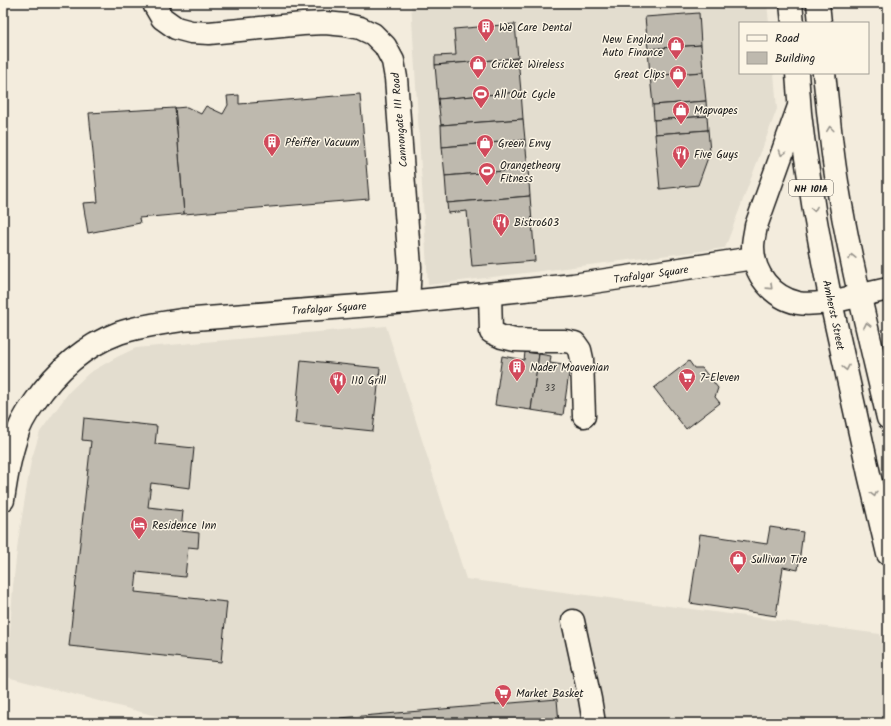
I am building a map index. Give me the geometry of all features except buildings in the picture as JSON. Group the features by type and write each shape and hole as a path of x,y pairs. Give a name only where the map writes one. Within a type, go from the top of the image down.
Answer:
{"main road":[{"name":"Cannongate III Road","path":"154,3 162,18 176,28 191,32 209,33 325,23 360,28 374,34 386,46 393,61 396,78 410,267 408,302"},
{"path":"791,3 793,22"},
{"path":"818,3 820,22"},
{"name":"Amherst Street","path":"797,74 802,125 814,210 831,302 867,467 888,554"},
{"name":"NH 101A","path":"824,74 837,181 846,232 888,418"},
{"path":"800,103 756,226 753,247 756,267 766,284 773,291 789,300 799,303 808,304 831,302 888,289"},
{"name":"Trafalgar Square","path":"3,500 9,464 16,437 22,421 42,391 69,363 100,341 138,327 182,320 408,302 580,284 754,258"},
{"path":"490,294 491,332 502,337 515,340 540,342 566,341 575,343 580,350 582,359 584,416"},
{"path":"573,620 594,723"}],"shaded area":[{"path":"411,3 767,3 769,22 739,22 739,74 774,74 777,109 725,248 428,285"},
{"path":"386,326 466,579 880,634 888,675 888,723 183,723 7,677 13,586 18,541 31,461 40,432 69,392 89,373 136,348"}],"place":[{"name":"We Care Dental","path":"486,42"},
{"name":"New England Auto Finance","path":"676,60"},
{"name":"Cricket Wireless","path":"478,79"},
{"name":"Great Clips","path":"678,89"},
{"name":"All Out Cycle","path":"481,109"},
{"name":"Mapvapes","path":"681,125"},
{"name":"Pfeiffer Vacuum","path":"272,157"},
{"name":"Green Envy","path":"485,158"},
{"name":"Five Guys","path":"681,169"},
{"name":"Orangetheory Fitness","path":"487,186"},
{"name":"Bistro603","path":"501,237"},
{"name":"Nader Moavenian","path":"517,382"},
{"name":"7-Eleven","path":"687,392"},
{"name":"110 Grill","path":"338,395"},
{"name":"Residence Inn","path":"139,540"},
{"name":"Sullivan Tire","path":"738,574"},
{"name":"Market Basket","path":"503,708"}]}
